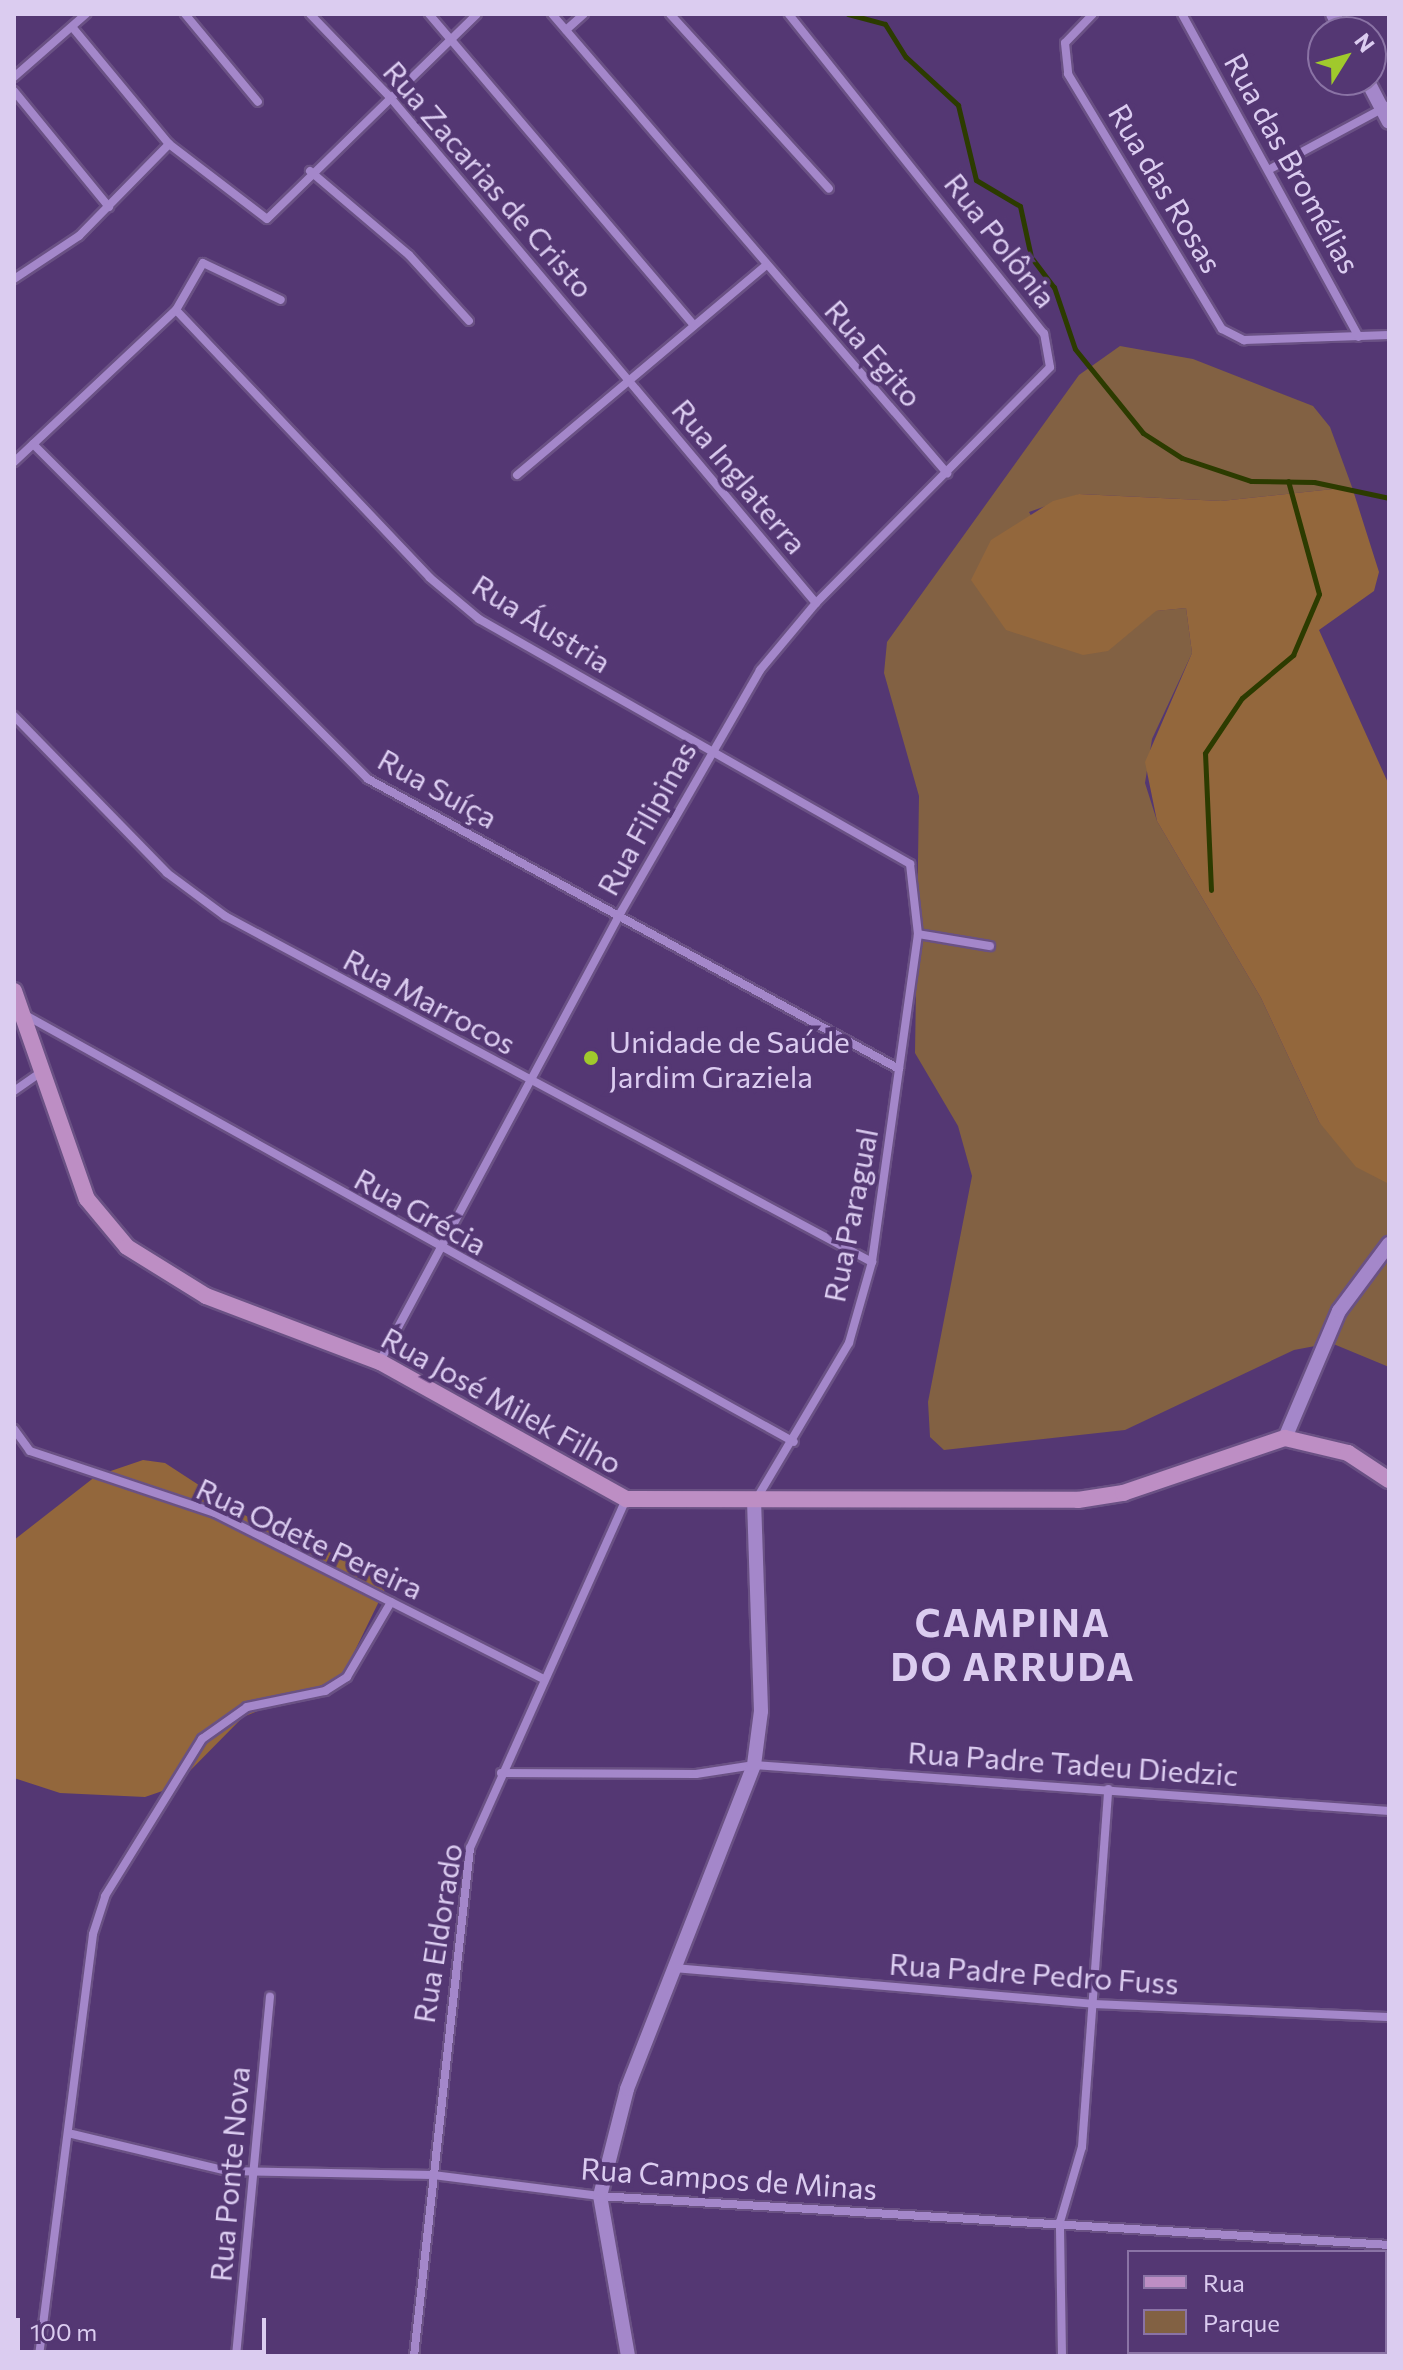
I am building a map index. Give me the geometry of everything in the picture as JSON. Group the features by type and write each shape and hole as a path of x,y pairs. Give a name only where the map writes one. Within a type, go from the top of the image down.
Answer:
{"main road":[{"name":"Rua José Milek Filho","path":"14,991 27,1016 87,1199 127,1247 206,1296 380,1362 576,1477 626,1499 754,1502 1078,1500 1123,1493 1285,1438"},
{"path":"1285,1438 1348,1453 1389,1480"}],"street":[{"path":"14,77 86,14"},
{"path":"185,14 258,102"},
{"name":"Rua Zacarias de Cristo","path":"310,14 389,96 627,379"},
{"path":"429,14 693,324"},
{"path":"73,28 169,144 267,219 310,171 477,14"},
{"name":"Rua Egito","path":"552,14 947,473"},
{"path":"566,30 584,14"},
{"path":"670,14 829,189"},
{"name":"Rua Polônia","path":"789,14 899,147 1044,334 1050,367"},
{"name":"Rua das Rosas","path":"1093,14 1065,43 1068,74 1222,329 1244,340 1359,337"},
{"name":"Rua das Bromélias","path":"1182,14 1272,168 1359,337"},
{"path":"14,91 109,207"},
{"path":"1272,168 1387,112"},
{"path":"14,279 109,207 169,144"},
{"path":"310,171 409,255 469,321"},
{"path":"14,462 176,310 203,263 281,300"},
{"path":"517,475 627,379 766,265"},
{"name":"Rua Áustria","path":"176,310 430,578 479,619 910,864"},
{"path":"1359,337 1389,335"},
{"name":"Rua Filipinas","path":"380,1362 621,912 760,670 816,603 1050,367"},
{"name":"Rua Inglaterra","path":"627,379 816,603"},
{"name":"Rua Suíça","path":"33,444 333,752 368,779 621,912 899,1069"},
{"name":"Rua Marrocos","path":"14,716 167,873 225,916 872,1262"},
{"name":"Rua Paragual","path":"754,1502 794,1442 849,1343 872,1262 918,934 910,864"},
{"path":"918,934 990,946"},
{"name":"Rua Grécia","path":"27,1016 442,1251 794,1442"},
{"path":"14,1091 43,1071"},
{"path":"1285,1438 1339,1311 1389,1244"},
{"name":"Rua Odete Pereira","path":"14,1429 30,1451 215,1513 542,1678"},
{"name":"Rua Eldorado","path":"414,2356 470,1848 542,1678 626,1499"},
{"path":"628,2356 600,2196 627,2089 754,1765 761,1711 754,1502"},
{"path":"39,2356 72,2134 93,1934 123,1857 202,1739 247,1707 325,1691 347,1677 391,1602"},
{"name":"Rua Padre Tadeu Diedzic","path":"501,1773 696,1774 754,1765 1389,1811"},
{"path":"1062,2356 1060,2222 1082,2147 1108,1789"},
{"name":"Rua Padre Pedro Fuss","path":"675,1968 1092,2004 1389,2017"},
{"name":"Rua Ponte Nova","path":"236,2356 270,1997"},
{"name":"Rua Campos de Minas","path":"72,2134 227,2171 256,2166 433,2175 600,2196 1060,2222 1389,2245"}],"green space":[{"path":"1120,346 1193,359 1313,406 1330,427 1352,487 1221,501 1080,494 1029,512 1108,650 1155,611 1186,608 1192,653 1152,739 1145,783 1157,821 1261,998 1319,1122 1389,1184 1389,1367 1331,1343 1294,1350 1125,1430 944,1450 930,1437 928,1402 972,1176 958,1126 915,1053 919,796 884,673 887,642 1079,375"}],"shaded area":[{"path":"1352,487 1379,572 1374,591 1319,630 1389,785 1389,1184 1356,1167 1319,1122 1261,998 1157,821 1145,762 1192,653 1186,608 1156,611 1108,651 1083,655 1006,630 971,580 991,540 1053,501 1079,494 1221,501"},
{"path":"143,1460 165,1463 257,1523 346,1559 386,1587 342,1677 243,1717 174,1787 145,1797 60,1793 14,1778 14,1540 96,1476"}],"waterway":[{"path":"848,14 885,24 906,57 958,105 976,180 1020,206 1031,257 1054,287 1075,349 1143,433 1182,458 1251,481 1314,482 1389,498"},
{"path":"1211,890 1205,753 1242,698 1293,655 1319,594 1288,481"}],"place":[{"name":"Unidade de Saúde Jardim Graziela","path":"591,1058"}],"district":[{"name":"CAMPINA DO ARRUDA","path":"1013,1644"}]}
